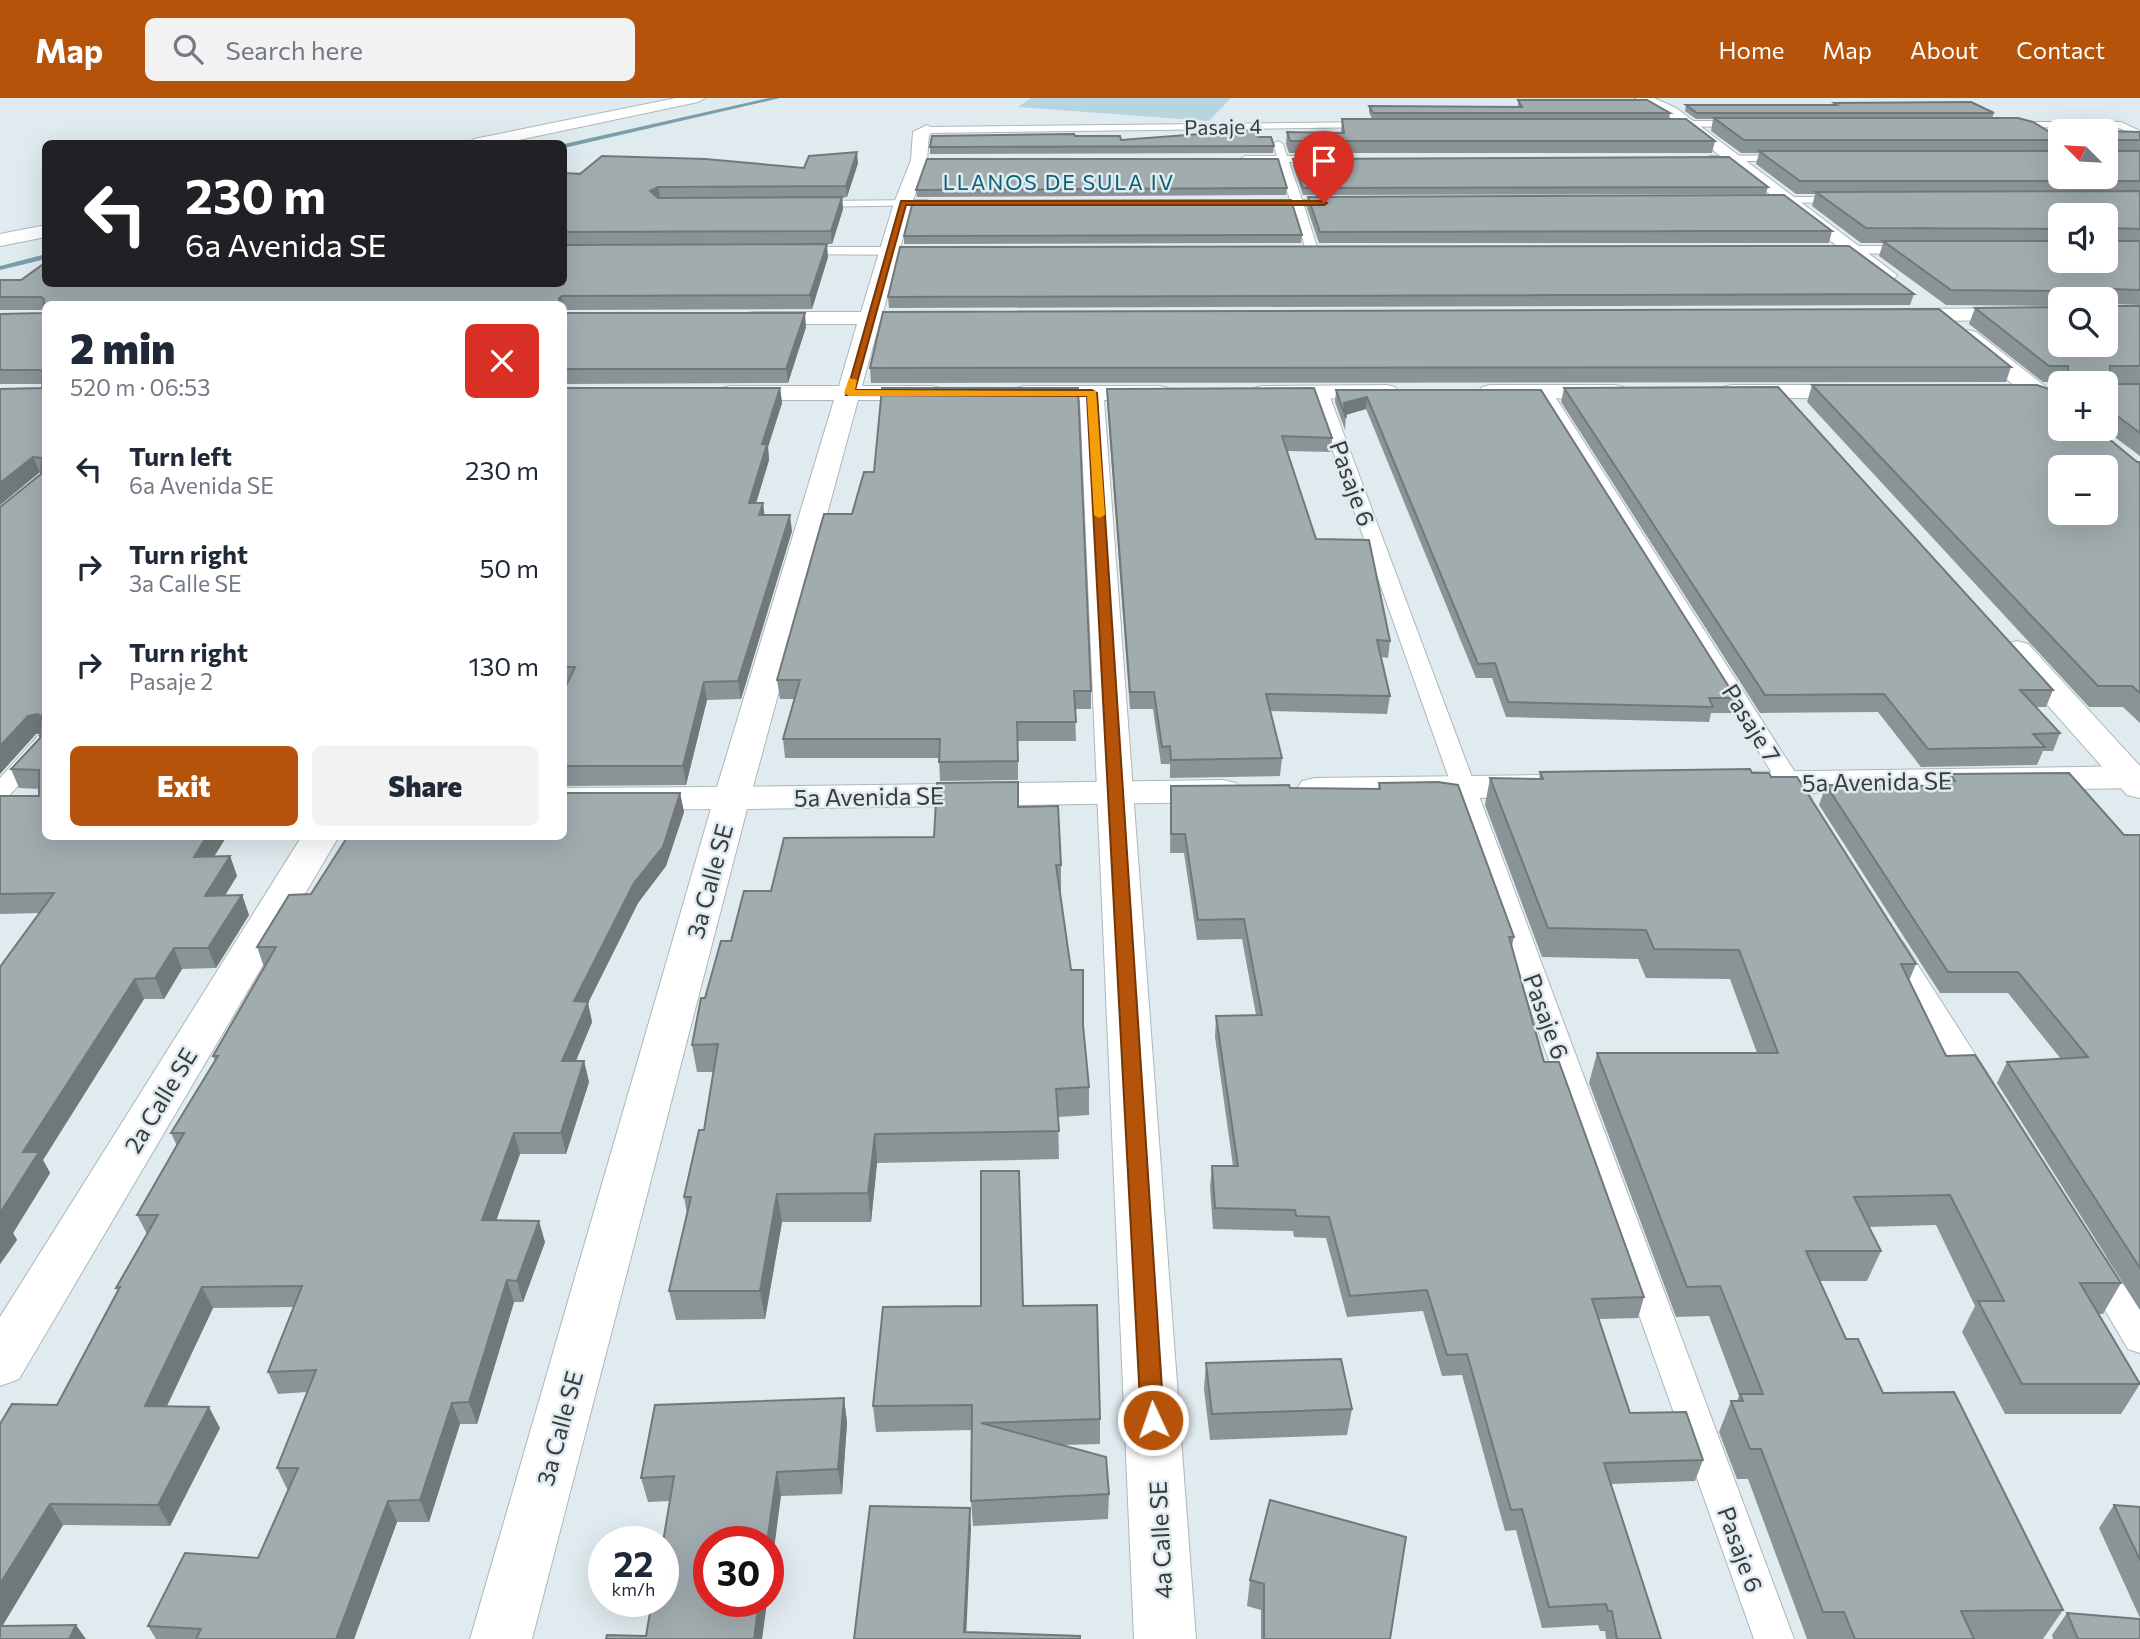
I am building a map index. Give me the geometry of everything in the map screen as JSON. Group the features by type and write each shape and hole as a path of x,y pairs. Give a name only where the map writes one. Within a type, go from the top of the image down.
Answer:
{"street":[{"path":"493,140 698,98"},
{"path":"1642,98 1671,111 1852,250 2048,392"},
{"name":"3a Calle SE","path":"501,1639 732,798 903,203 926,160 921,132 927,130"},
{"path":"0,240 42,231"},
{"path":"1871,315 2048,314"},
{"path":"731,318 954,317"},
{"path":"1240,393 1404,392"},
{"path":"1474,392 1641,392"},
{"path":"1711,392 1888,392"},
{"path":"1781,392 1809,422"},
{"path":"1996,392 2048,392"},
{"path":"712,393 957,393"},
{"path":"998,393 1186,393"},
{"name":"4a Calle SE","path":"1092,393 1166,1639"},
{"path":"2002,635 2137,780"},
{"name":"5a Avenida SE","path":"1721,783 2137,780"},
{"name":"5a Avenida SE","path":"567,799 1572,786"},
{"name":"2a Calle SE","path":"0,1363 319,840"}],"lane":[{"path":"1647,124 1758,124"},
{"path":"1271,125 1296,203 1305,250 1325,250"},
{"name":"Pasaje 4","path":"927,130 1391,125"},
{"path":"1995,125 2121,125 2140,135"},
{"path":"1692,159 1801,158"},
{"path":"1227,159 1337,159"},
{"path":"1746,200 1854,200"},
{"path":"795,204 944,203"},
{"path":"1242,203 1351,203"},
{"path":"1824,250 1921,250"},
{"path":"781,251 930,251"},
{"name":"Pasaje 7","path":"1544,392 1812,818"},
{"name":"Pasaje 6","path":"1321,393 1774,1639"},
{"path":"0,792 42,745"},
{"path":"1879,924 1991,1102"},
{"path":"2080,1244 2140,1339"}],"shaded area":[{"path":"1031,98 1231,98 1209,121 1018,107"}],"building":[{"path":"1518,100 1647,100 1670,113 1373,113 1369,106 1522,107"},
{"path":"1971,102 1994,113 1697,113 1686,105 1837,105 1834,103"},
{"path":"1714,118 2018,118 2033,122 2048,131 2048,140 1744,140"},
{"path":"1342,119 1686,119 1715,141 1290,141 1287,132 1344,133"},
{"path":"1253,130 1258,137 1271,137 1274,146 930,147 932,136 1074,134 1120,136 1121,140"},
{"path":"2118,131 2140,132 2140,140 2118,140"},
{"path":"1759,151 2048,151 2048,181 1800,181"},
{"path":"2118,151 2140,151 2140,181 2118,181"},
{"path":"857,152 846,186 658,187 650,191 658,198 842,197 831,231 567,232 567,173 580,174 602,156 705,159 804,168 809,156"},
{"path":"1729,157 1768,187 1303,188 1293,159"},
{"path":"927,159 1278,159 1287,188 916,190"},
{"path":"2140,191 2140,229 2118,228 2118,203 2048,203 2048,229 1866,228 1816,192"},
{"path":"1784,195 1832,231 1320,232 1308,197"},
{"path":"1291,200 1302,235 904,236 913,201"},
{"path":"1883,241 2048,241 2048,273 2118,273 2118,241 2140,241 2140,290 2118,289 2118,287 2048,287 2048,291 1951,290"},
{"path":"827,244 810,295 562,296 559,301 44,301 41,297 0,297 0,280 21,280 42,265 42,287 567,287 567,245"},
{"path":"1849,246 1914,294 888,297 900,247"},
{"path":"2118,306 2140,306 2140,366 2110,366 2110,371 2068,371 2068,366 2049,366 1975,308 2048,307 2048,357 2118,357"},
{"path":"1939,309 2011,367 870,368 883,312"},
{"path":"42,313 42,371 0,370 0,314"},
{"path":"567,313 805,313 786,369 567,369"},
{"path":"2118,384 2140,384 2140,433 2118,416"},
{"path":"1812,385 2037,385 2048,389 2048,441 2112,441 2140,462 2140,693 2132,686 2098,686"},
{"path":"1778,387 2053,690 2020,690 2060,733 2033,734 2045,747 1928,749 1884,694 1765,695 1564,388"},
{"path":"42,388 42,458 33,457 0,483 0,389"},
{"path":"567,388 780,388 762,444 767,444 749,503 763,503 759,515 790,515 738,681 704,682 683,766 567,766 567,684 575,667 567,667"},
{"path":"882,388 1078,388 1091,691 1074,691 1076,722 1017,722 1018,761 939,762 940,739 783,739 800,680 777,680 824,514 852,514 864,472 874,472"},
{"path":"1314,388 1332,438 1282,436 1316,539 1369,540 1390,641 1377,640 1390,696 1266,694 1282,758 1171,760 1170,746 1162,747 1154,692 1130,692 1107,389"},
{"path":"1336,390 1541,390 1736,698 1709,698 1713,707 1508,702 1495,663 1478,664 1367,397 1344,403 1346,418"},
{"path":"42,458 42,840 205,840 194,857 230,856 205,896 242,895 208,948 174,948 155,978 135,979 23,1152 39,1152 0,1213 0,967 54,893 0,894 0,796 39,796 39,770 11,769 40,738 41,716 28,716 0,746 0,507 41,474"},
{"path":"1750,769 1752,773 1769,773 1771,777 1797,777 1916,964 1901,964 1946,1056 1975,1055 2121,1283 2080,1283 2140,1384 2022,1384 1978,1301 2004,1301 1950,1195 1854,1197 1881,1251 1806,1251 1846,1339 1858,1339 1883,1393 1954,1392 2063,1610 1961,1611 1974,1639 1855,1639 1844,1612 1823,1612 1761,1449 1750,1449 1731,1401 1743,1401 1740,1394 1763,1394 1720,1286 1687,1287 1597,1053 1778,1053 1739,950 1654,949 1646,930 1548,928 1490,778 1543,779 1540,772"},
{"path":"2069,773 2124,835 2140,835 2140,1268 2007,1062 2088,1057 2018,972 1948,972 1826,785 1947,786 1943,781 1955,781 1950,774"},
{"path":"1018,782 1018,807 1058,806 1061,865 1056,865 1071,970 1083,970 1083,1025 1089,1087 1056,1089 1059,1131 875,1134 868,1193 777,1194 760,1291 669,1291 691,1197 684,1197 699,1130 704,1130 718,1044 692,1045 701,998 705,998 721,941 731,941 744,891 771,891 784,838 934,837 937,783"},
{"path":"1438,782 1458,785 1514,937 1509,937 1544,1062 1559,1062 1644,1297 1592,1299 1630,1413 1686,1412 1703,1460 1604,1463 1661,1639 1617,1639 1612,1611 1608,1611 1606,1604 1549,1607 1522,1509 1511,1510 1467,1354 1447,1355 1427,1290 1350,1296 1329,1217 1296,1216 1295,1210 1215,1208 1212,1166 1238,1166 1216,1016 1262,1015 1244,919 1198,920 1185,834 1171,834 1171,786 1289,785 1290,788 1380,789 1379,783"},
{"path":"567,793 680,793 663,847 634,883 574,1001 588,1002 562,1061 584,1061 561,1133 514,1133 482,1220 539,1221 517,1281 507,1280 469,1402 452,1403 420,1500 388,1501 336,1639 196,1639 201,1629 148,1626 185,1553 258,1558 298,1468 277,1468 316,1370 268,1372 302,1286 202,1287 145,1406 209,1407 158,1505 50,1504 0,1584 0,1424 12,1404 57,1405 120,1287 116,1288 158,1215 137,1215 184,1133 171,1133 218,1056 213,1056 276,947 257,947 289,895 311,894 345,840 567,840"},
{"path":"981,1171 1019,1171 1023,1306 1097,1305 1100,1419 981,1423 1106,1457 1109,1494 971,1501 972,1405 873,1406 883,1307 981,1306"},
{"path":"1341,1359 1352,1409 1212,1414 1206,1363"},
{"path":"844,1398 838,1469 777,1472 769,1526 693,1526 693,1617 757,1617 754,1639 606,1639 607,1635 646,1636 649,1617 679,1617 679,1526 666,1526 674,1476 641,1478 655,1405"},
{"path":"1270,1500 1406,1537 1390,1639 1264,1639 1264,1584 1250,1580"},
{"path":"2114,1505 2140,1507 2140,1560"},
{"path":"870,1506 970,1508 964,1632 1080,1636 1080,1639 854,1639"},
{"path":"2067,1613 2140,1619 2140,1639 2078,1639"},
{"path":"76,1625 69,1639 0,1639 0,1626"}],"waterway":[{"path":"567,145 777,98"},
{"path":"0,268 42,257"}],"slow traffic":[{"path":"853,380 849,393 1092,393 1099,515"}],"district":[{"name":"LLANOS DE SULA IV","path":"1059,181"}],"route":[{"path":"1153,1420 1092,393 849,393 903,203 1324,203"}]}
